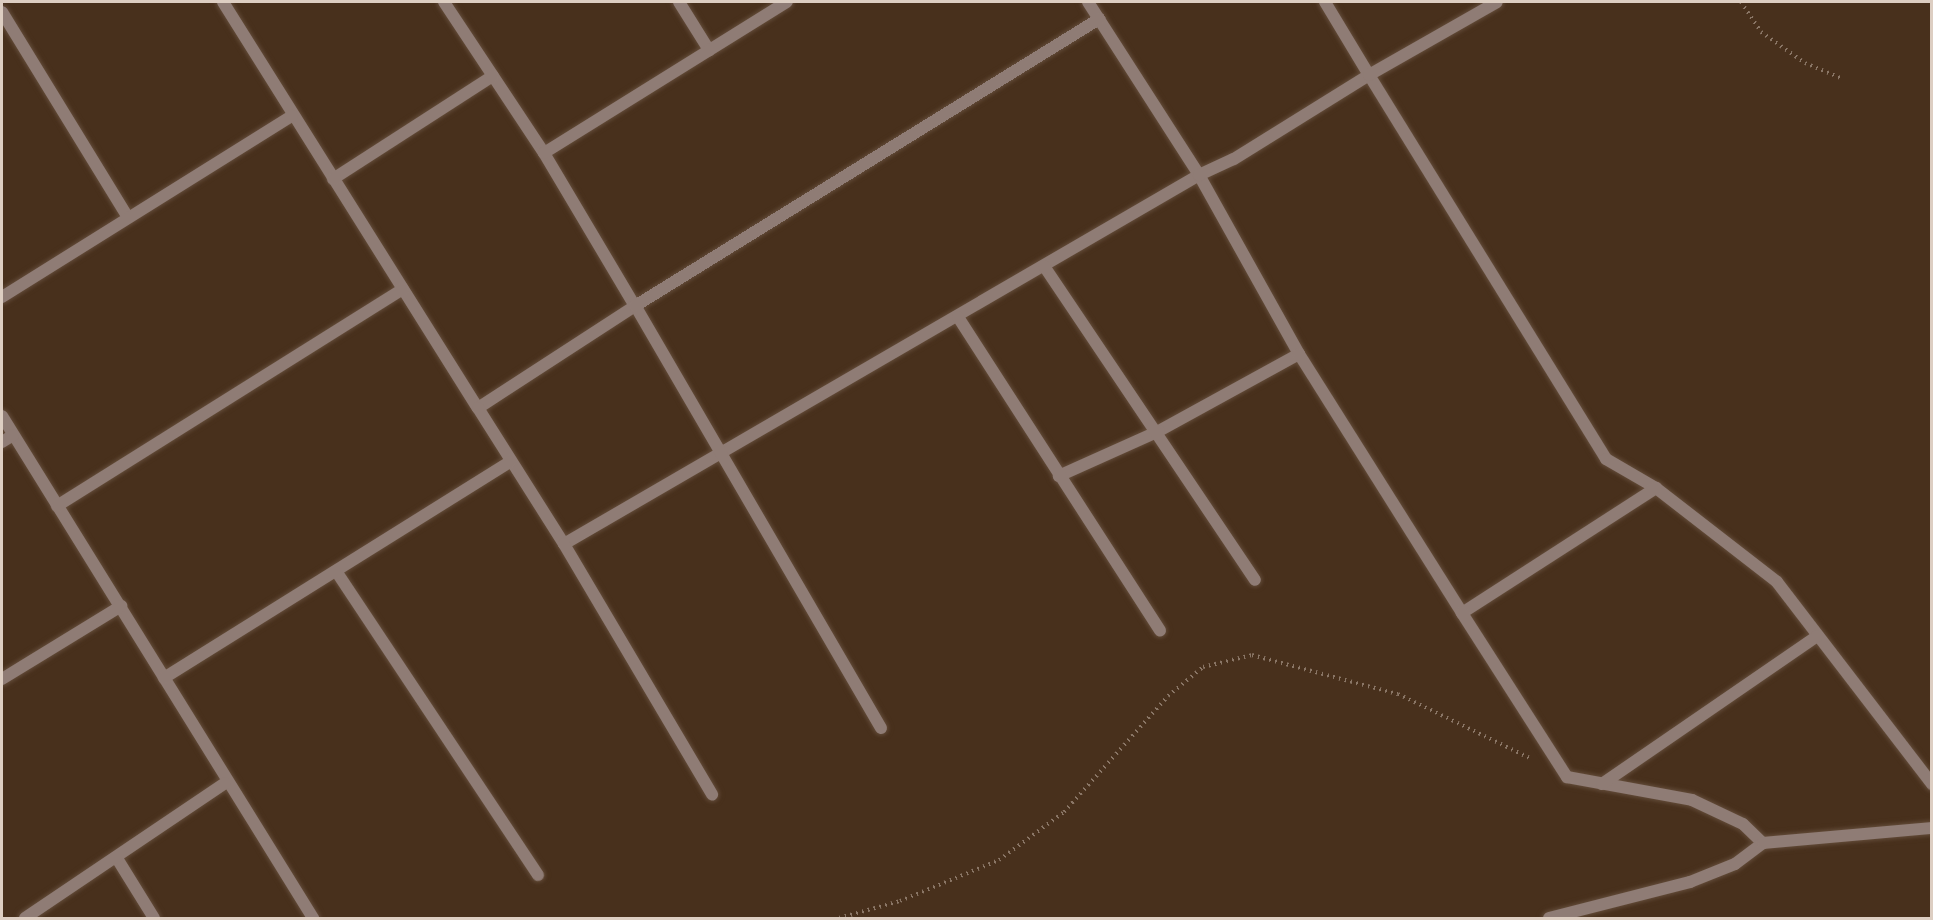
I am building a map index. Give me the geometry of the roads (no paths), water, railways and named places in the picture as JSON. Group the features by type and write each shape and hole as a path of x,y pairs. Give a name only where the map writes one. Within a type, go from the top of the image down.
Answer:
{"street":[{"path":"223,2 292,116 564,544 712,794"},
{"path":"444,2 544,153 881,728"},
{"path":"679,2 710,50"},
{"path":"544,153 787,2"},
{"path":"1088,2 1198,175 1299,354 1568,777 1692,800 1743,824 1763,843"},
{"path":"1325,2 1606,459 1656,488 1777,582 1932,784"},
{"path":"564,544 721,457 1198,175 1234,159 1370,75 1497,2"},
{"path":"2,12 128,218"},
{"path":"478,408 635,306 1099,19"},
{"path":"333,179 493,76"},
{"path":"2,297 292,116"},
{"path":"1044,266 1159,431 1255,580"},
{"path":"57,506 403,289"},
{"path":"957,317 1160,631"},
{"path":"1059,476 1159,431 1299,354"},
{"path":"2,416 121,606 225,783 313,918"},
{"path":"2,442 13,435"},
{"path":"164,678 510,462"},
{"path":"1462,613 1656,488"},
{"path":"336,572 538,875"},
{"path":"4,674 121,606"},
{"path":"1602,784 1817,636"},
{"path":"25,918 118,860 225,783"},
{"path":"1548,918 1690,882 1735,864 1763,843 1932,828"},
{"path":"118,860 154,918"}]}
